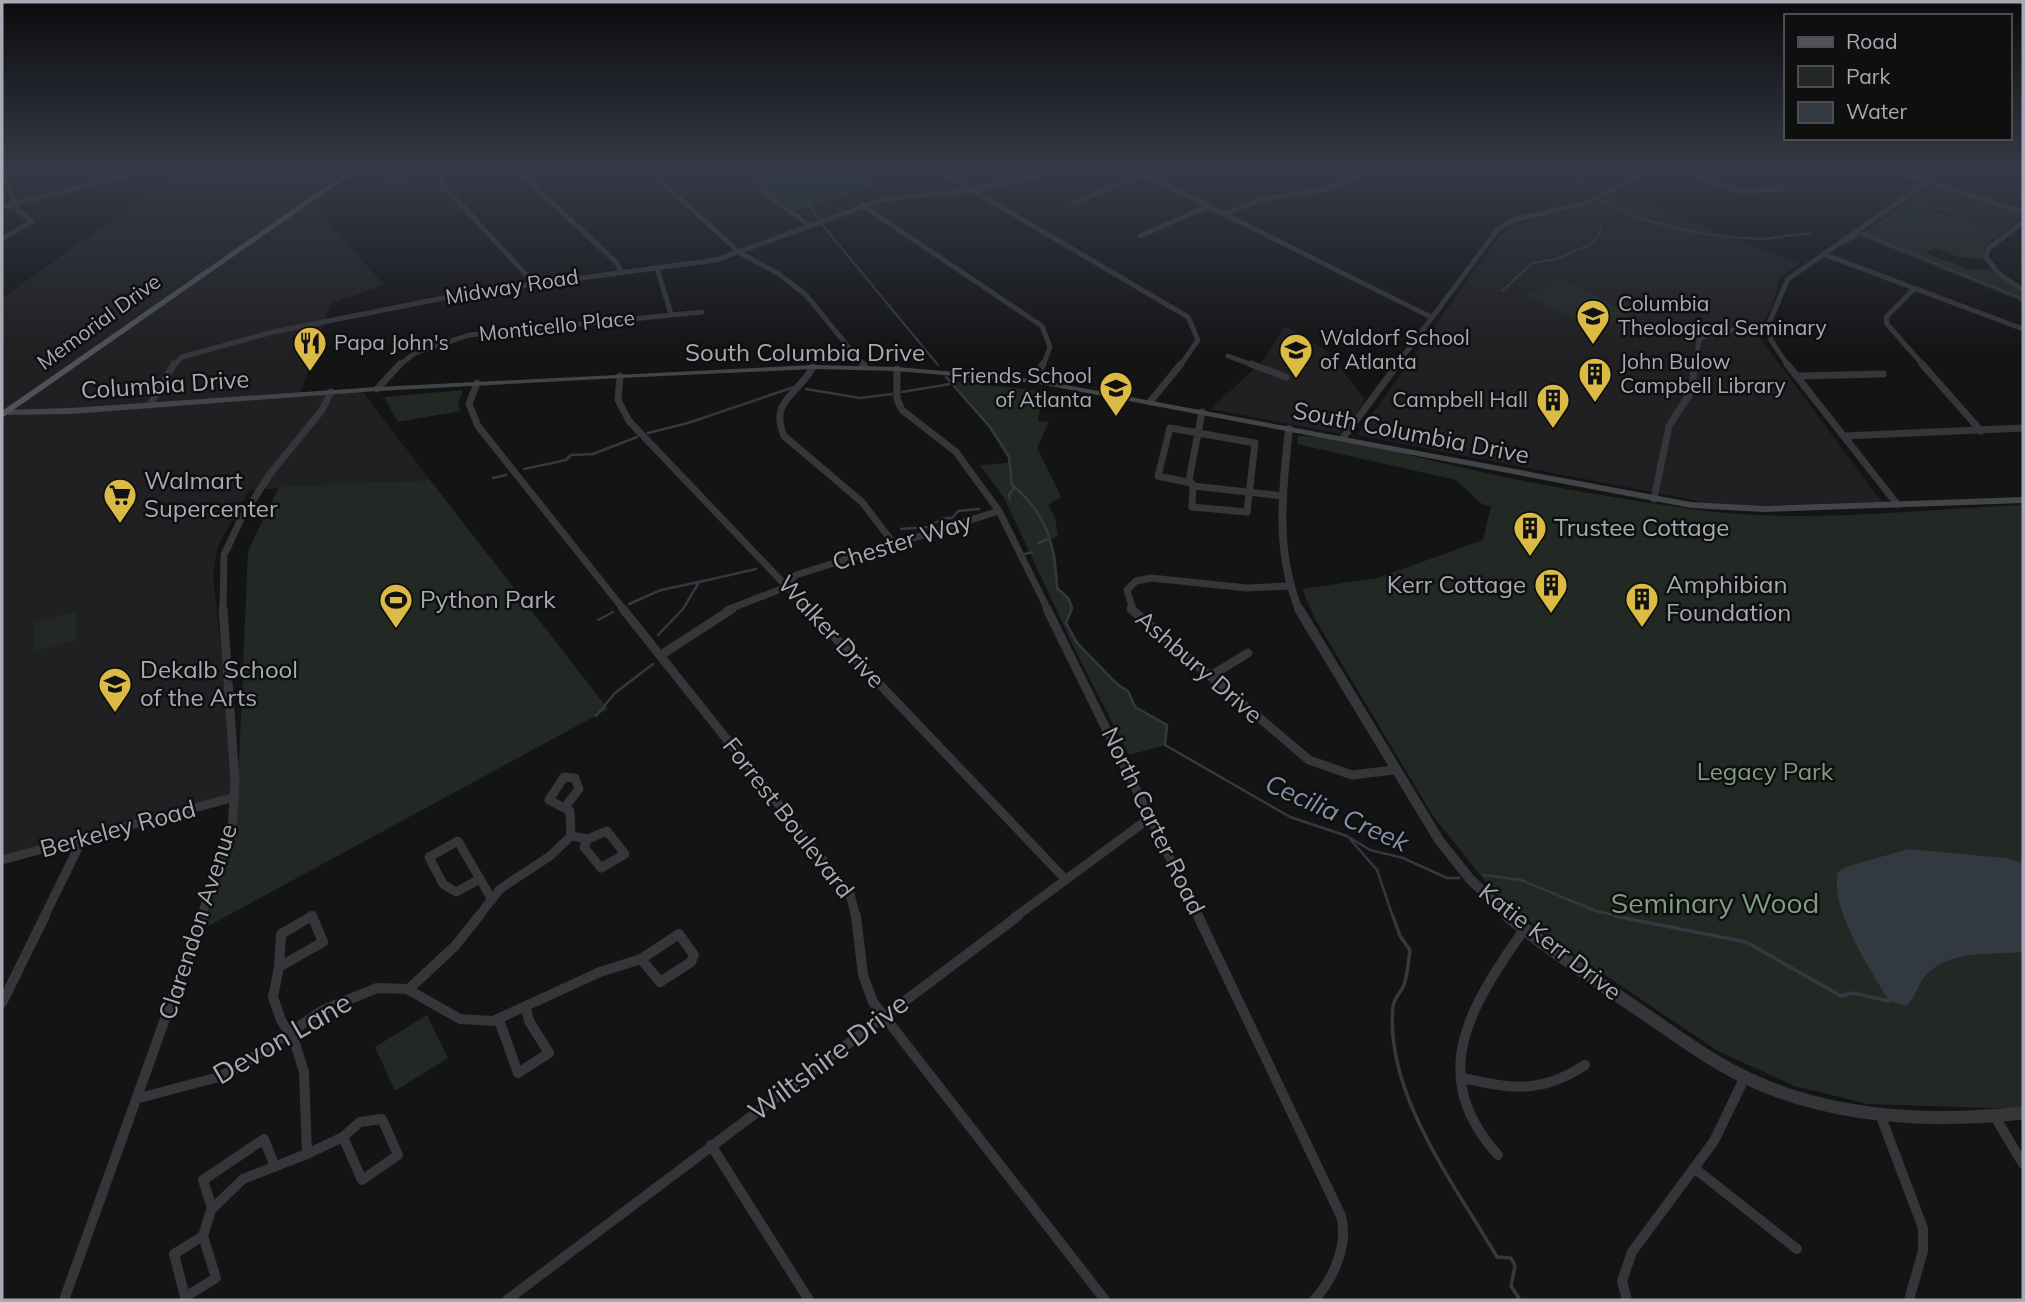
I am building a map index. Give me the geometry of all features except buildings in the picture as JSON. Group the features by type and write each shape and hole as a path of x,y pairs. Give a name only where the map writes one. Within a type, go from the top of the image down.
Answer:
{"main road":[{"name":"Memorial Drive","path":"216,264 234,246 254,232"},
{"name":"Memorial Drive","path":"3,414 216,264 266,232"},
{"name":"South Columbia Drive","path":"331,392 813,367 897,369 1034,381 1654,499 1731,509 2023,500"},
{"name":"Columbia Drive","path":"3,414 331,392"}],"street":[{"path":"486,232 533,282"},
{"path":"583,232 617,263 621,272"},
{"path":"717,232 740,253 779,274 806,295 865,368"},
{"name":"Midway Road","path":"150,405 175,362 194,351 273,332 533,282 704,262 740,253 795,232"},
{"path":"902,232 1048,332 1051,349 1034,381"},
{"path":"1044,232 1188,317 1198,340 1194,349 1150,401"},
{"path":"1140,236 1150,232"},
{"path":"1261,232 1431,317"},
{"path":"1343,438 1479,251 1497,232"},
{"path":"1654,499 1669,426 1691,392 1699,339 1714,333 1768,325 1778,311 1780,292 1788,279 1855,232"},
{"path":"2010,232 1988,249 1986,257 1998,273 2023,290"},
{"path":"1823,254 2023,329"},
{"name":"Monticello Place","path":"657,268 671,314"},
{"path":"1914,289 1889,311 1885,317 1887,324 1981,430"},
{"name":"Monticello Place","path":"377,389 412,356 472,334 510,328 702,312"},
{"path":"1768,325 1771,340 1897,504"},
{"path":"1228,356 1286,377"},
{"path":"813,367 801,387 786,398 778,411 778,425 784,436 862,502 894,544"},
{"name":"North Carter Road","path":"897,369 897,399 902,410 956,452 999,512 1152,817 1338,1205 1344,1226 1342,1244 1322,1293 1314,1300"},
{"path":"1798,376 1883,374"},
{"name":"Walker Drive","path":"620,376 616,390 622,413 1066,880"},
{"name":"Forrest Boulevard","path":"477,383 470,404 478,426 850,894 859,921 860,975 866,992 882,1016 1105,1300"},
{"name":"Clarendon Avenue","path":"64,1300 139,1098 232,828 235,797 223,618 224,555 241,519 268,477 322,410 331,392"},
{"path":"1202,412 1198,431 1189,480 1192,484 1191,504 1195,508 1247,512 1250,493 1255,443 1198,431 1170,428 1158,476 1192,484 1250,493 1283,496"},
{"path":"1844,436 2023,428"},
{"name":"Katie Kerr Drive","path":"1289,429 1280,551 1288,586 1300,612 1394,770 1446,849 1470,880 1525,928 1716,1062 1745,1077 1807,1100 1881,1117 1995,1117 2023,1113"},
{"name":"Chester Way","path":"661,655 723,612 781,589 796,575 999,512"},
{"name":"Ashbury Drive","path":"1288,586 1247,587 1151,578 1136,581 1127,590 1130,607 1138,617 1212,675 1309,761 1352,775 1394,770"},
{"path":"1212,675 1248,653"},
{"name":"Berkeley Road","path":"2,860 235,797"},
{"path":"565,807 572,819 571,836 550,856 500,890 455,946 410,988 447,1014 459,1019 471,1022 499,1020 600,972 641,959 679,934 694,955 691,962 660,982 641,959"},
{"name":"Wiltshire Drive","path":"507,1300 882,1016 1152,817"},
{"path":"571,836 588,839"},
{"path":"2,1003 82,840"},
{"path":"480,879 456,892 443,884 429,857 458,841 480,879 492,900"},
{"path":"279,967 323,942 312,916 281,934 279,967 272,997 295,1044 304,1072 307,1154"},
{"path":"1499,1155 1481,1138 1466,1111 1460,1051 1466,1023 1525,928"},
{"name":"Devon Lane","path":"139,1098 197,1087 242,1065 343,997 380,987 410,988"},
{"path":"499,1020 519,1073 549,1053 529,1021 526,1007"},
{"path":"1462,1078 1511,1088 1539,1089 1566,1080 1585,1065"},
{"path":"1627,1300 1622,1281 1632,1252 1714,1141 1745,1077"},
{"path":"1881,1117 1923,1228 1923,1251 1909,1300"},
{"path":"1995,1117 2023,1164"},
{"path":"203,1236 174,1254 185,1297 216,1278 203,1236 212,1208 243,1179 343,1137 360,1122 382,1119 398,1156 362,1180 343,1137"},
{"path":"212,1208 203,1180 211,1172 264,1139 275,1167"},
{"path":"711,1146 809,1300"},
{"path":"1694,1168 1797,1249"}],"shaded area":[{"path":"96,232 337,232 384,285 330,304 300,395 361,389 430,480 249,490 218,546 213,574 236,798 2,862 2,298"},
{"name":"Columbia Theological Seminary","path":"1504,232 1717,232 1800,264 1780,277 1771,309 1759,329 1760,338 1882,502 1751,506 1703,502 1357,435"},
{"path":"1974,232 2003,232 1992,241"},
{"name":"Waldorf School of Atlanta","path":"1285,326 1327,351 1365,400 1341,434 1211,409 1263,360"}],"green space":[{"path":"1866,232 1980,232 1979,235 1992,241 1984,247 1984,259 1959,257 1935,248 1925,253 1969,269 1989,269 2023,293 2023,302 1860,236"},
{"path":"1562,279 1631,313 1596,331 1527,296"},
{"path":"949,381 1043,391 1038,421 1049,422 1037,448 1061,497 1048,505 1055,517 1058,536 1050,540 1056,556 1057,588 1068,598 1072,608 1066,622 1067,629 1098,666 1128,691 1139,711 1167,725 1165,745 1129,755 1079,658 1004,498 980,465 1010,463 1007,454 984,420"},
{"path":"463,390 458,404 460,411 398,422 384,397"},
{"name":"Legacy Park","path":"1298,436 1339,439 1571,490 1726,513 1854,515 2023,505 2023,1109 1868,1104 1794,1086 1718,1051 1550,938 1493,891 1433,816 1315,619 1302,589 1377,578 1483,540 1491,506 1482,504 1456,480 1297,444"},
{"name":"Python Park","path":"430,480 608,709 201,930 232,846 237,808 248,551 279,487"},
{"path":"77,612 75,640 34,652 35,623"},
{"path":"427,1015 448,1058 395,1091 375,1047"}],"water":[{"path":"1908,849 2005,858 2023,863 2023,952 1973,955 1948,960 1927,974 1906,1006 1889,1001 1872,973 1845,920 1837,887 1838,872 1846,867"}],"waterway":[{"name":"Cecilia Creek","path":"828,232 938,365"},
{"path":"1502,291 1532,263 1556,259 1589,245 1599,232"},
{"path":"1694,232 1763,239 1811,234"},
{"path":"1843,244 1861,233 2023,299"},
{"name":"Cecilia Creek","path":"946,377 990,427 1009,457 1012,485 1034,507 1047,531 1054,557 1057,588 1068,598 1072,608 1066,623 1077,643 1118,685 1128,691 1135,707 1167,725 1165,745 1290,817 1347,836 1370,850 1403,858 1447,878 1459,878"},
{"path":"902,392 950,384"},
{"path":"648,433 688,423 797,386"},
{"path":"806,389 860,398 892,394"},
{"path":"524,469 566,460 571,455 593,454 637,437"},
{"path":"493,478 506,475"},
{"path":"1010,500 1009,495 1014,488"},
{"path":"901,529 928,527 944,518 952,518 958,511 979,509"},
{"path":"1038,543 1048,539"},
{"path":"1025,554 1032,552"},
{"path":"699,582 756,569"},
{"path":"629,604 661,590 699,582"},
{"path":"658,635 683,609 699,582"},
{"path":"598,620 613,612"},
{"path":"596,716 615,693 653,664"},
{"path":"1350,839 1377,870 1393,917"},
{"name":"Cecilia Creek","path":"1483,875 1521,880 1596,911 1622,917"},
{"path":"1393,916 1400,936 1410,950 1405,983 1393,1006 1393,1039 1400,1072 1411,1105 1444,1170 1497,1257 1511,1258 1515,1266 1511,1286 1520,1300"},
{"name":"Cecilia Creek","path":"1615,916 1746,942 1841,996 1853,993 1889,1001"}],"place":[{"name":"Columbia Theological Seminary","path":"1593,346"},
{"name":"Papa John's","path":"310,373"},
{"name":"Waldorf School of Atlanta","path":"1296,380"},
{"name":"John Bulow Campbell Library","path":"1595,404"},
{"name":"Friends School of Atlanta","path":"1116,418"},
{"name":"Campbell Hall","path":"1553,430"},
{"name":"Walmart Supercenter","path":"120,525"},
{"name":"Trustee Cottage","path":"1530,558"},
{"name":"Kerr Cottage","path":"1551,615"},
{"name":"Amphibian Foundation","path":"1642,629"},
{"name":"Python Park","path":"396,630"},
{"name":"Dekalb School of the Arts","path":"115,714"}],"park label":[{"name":"Seminary Wood","path":"1715,903"}]}
